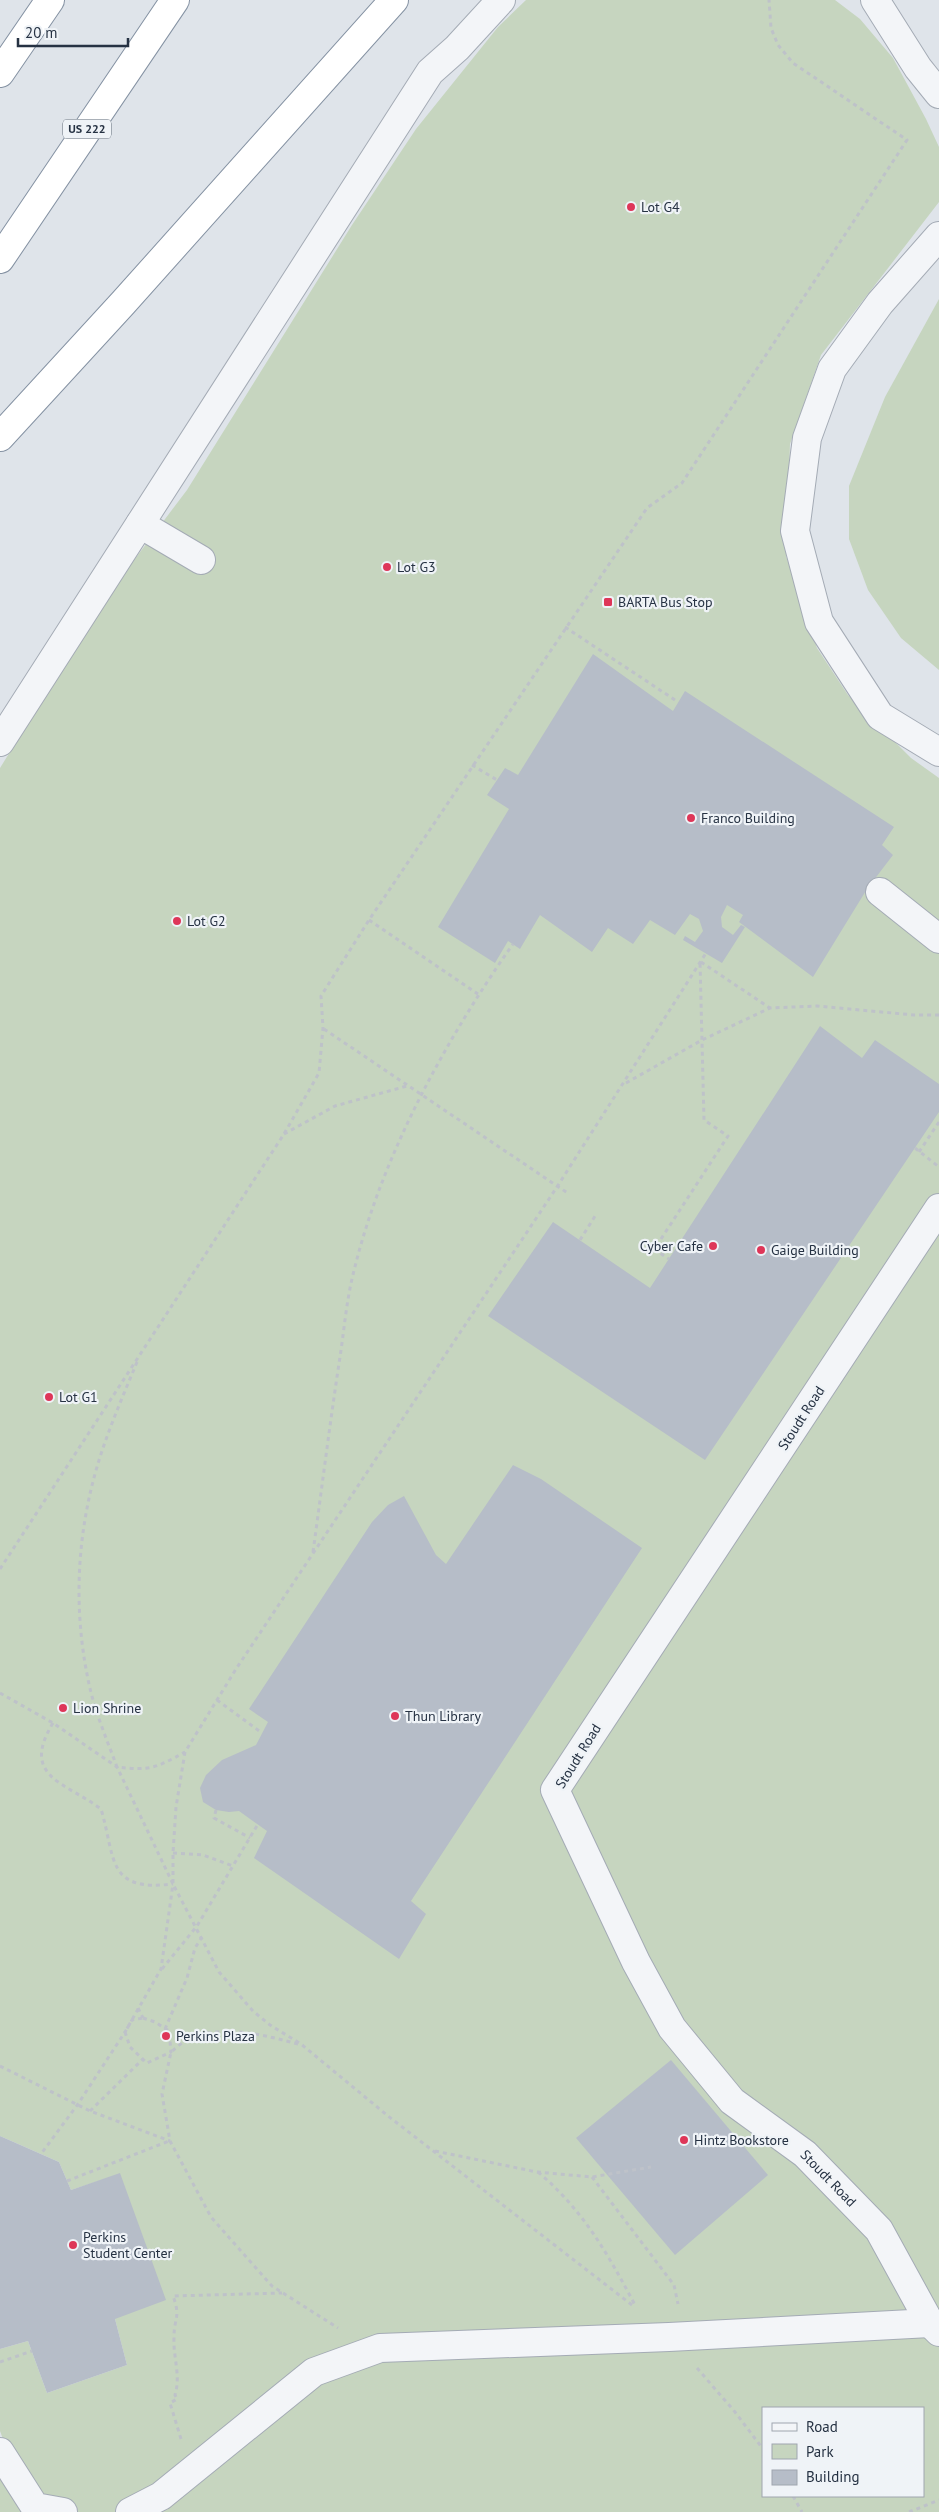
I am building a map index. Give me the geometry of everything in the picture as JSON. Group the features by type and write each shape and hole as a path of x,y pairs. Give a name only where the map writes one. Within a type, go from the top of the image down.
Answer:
{"highway":[{"path":"0,73 50,0"},
{"name":"US 222","path":"0,258 175,0"},
{"path":"0,437 123,303 394,0"}],"lane":[{"path":"0,742 430,72 457,48 501,0"},
{"path":"875,0 918,68 939,94"},
{"path":"939,236 880,303 832,369 807,438 795,531 819,622 880,716 939,752"},
{"path":"140,524 201,560"},
{"path":"880,892 939,939"},
{"name":"Stoudt Road","path":"935,2327 879,2230 805,2154 732,2101 672,2028 636,1962 555,1790 939,1208"},
{"path":"130,2512 162,2496 191,2470 314,2372 380,2348 935,2327"},
{"path":"0,2452 35,2507 63,2512"}],"path":[{"path":"0,1569 284,1134 319,1073 323,1028 321,996 368,920 647,508 682,483 907,140 792,62 778,45 771,28 769,0"},
{"path":"566,627 675,700"},
{"path":"472,765 497,780"},
{"path":"368,920 478,994"},
{"path":"313,1552 352,1280 367,1223 388,1164 422,1097 478,994 513,944"},
{"path":"161,1969 173,1884 176,1807 185,1752 313,1552 626,1083 706,953"},
{"path":"700,962 770,1008"},
{"path":"661,1239 728,1136 704,1120 700,962"},
{"path":"626,1083 702,1040 770,1008 817,1006 914,1015 939,1015"},
{"path":"323,1028 422,1097 569,1194"},
{"path":"284,1134 335,1106 407,1086"},
{"path":"919,1152 939,1122"},
{"path":"914,1148 939,1167"},
{"path":"580,1240 597,1213"},
{"path":"654,1249 669,1259"},
{"path":"140,1354 102,1450 91,1490 80,1561 80,1622 89,1685 117,1767 173,1884 197,1926 219,1972 253,2010 270,2025 301,2044 433,2151 638,2310 606,2250 584,2219 557,2189 537,2172"},
{"path":"0,1693 54,1723 117,1767 136,1769 156,1768 185,1752"},
{"path":"217,1700 262,1733"},
{"path":"54,1723 42,1741 41,1756 48,1774 101,1809 114,1863 124,1878 138,1885 173,1884"},
{"path":"216,1810 214,1818 250,1838"},
{"path":"41,2154 78,2104 125,2032 161,1969 197,1926 258,1824"},
{"path":"173,1853 203,1855 233,1866"},
{"path":"165,2029 188,1978 195,1948 202,1937"},
{"path":"138,2008 143,2018"},
{"path":"132,2020 143,2018 155,2022 169,2031 171,2052 162,2094 170,2141 211,2217 252,2266 272,2286 304,2305 327,2323 380,2348"},
{"path":"125,2032 130,2047 147,2063 171,2052 186,2040 212,2032 246,2033 301,2044"},
{"path":"90,2111 143,2059"},
{"path":"0,2066 90,2111 170,2141"},
{"path":"67,2181 170,2141"},
{"path":"433,2151 537,2172 592,2177 651,2167"},
{"path":"592,2177 674,2285 678,2302 669,2337 735,2412 762,2449"},
{"path":"191,2470 170,2404 177,2399 175,2395 179,2381 174,2336 178,2319 178,2308 173,2296 282,2292"},
{"path":"0,2362 32,2351"},
{"path":"794,2497 802,2512"},
{"path":"909,2512 939,2500"}],"green space":[{"path":"526,0 835,0 860,19 893,58 939,147 939,202 821,355 790,444 786,556 817,648 848,695 911,758 939,778 939,2512 0,2512 0,2474 17,2478 0,2431 0,2349 28,2341 47,2393 127,2365 115,2319 120,2174 71,2190 59,2162 0,2136 0,768 106,597 187,490 352,225 416,129 498,27"},
{"path":"939,299 939,670 901,638 868,590 849,539 849,486 885,397"}],"building":[{"name":"Franco Building","path":"593,654 673,711 685,691 894,827 882,845 893,855 867,889 813,977 739,922 743,915 727,905 721,917 722,927 733,935 741,925 745,927 722,963 683,940 685,936 695,942 703,931 699,919 690,914 675,935 650,920 633,944 608,928 592,952 540,915 520,949 508,941 495,963 438,927 509,809 487,795 505,768 518,775"},
{"name":"Gaige Building","path":"820,1026 862,1058 875,1040 939,1084 939,1112 705,1460 488,1316 553,1222 650,1288"},
{"name":"Thun Library","path":"513,1465 541,1479 642,1548 411,1901 426,1914 399,1959 254,1858 267,1831 239,1811 216,1810 203,1802 200,1788 206,1775 222,1760 256,1745 268,1722 249,1709 372,1522 388,1505 404,1496 436,1555 446,1564"},
{"name":"Hintz Bookstore","path":"671,2060 768,2175 675,2255 576,2138"},
{"name":"Perkins Student Center","path":"0,2136 59,2162 71,2190 120,2173 166,2300 115,2319 127,2365 47,2393 28,2341 0,2349"}],"place":[{"name":"Lot G4","path":"631,207"},
{"name":"Lot G3","path":"387,567"},
{"name":"BARTA Bus Stop","path":"608,602"},
{"name":"Franco Building","path":"691,818"},
{"name":"Lot G2","path":"177,921"},
{"name":"Cyber Cafe","path":"713,1246"},
{"name":"Gaige Building","path":"761,1250"},
{"name":"Lot G1","path":"49,1397"},
{"name":"Lion Shrine","path":"63,1708"},
{"name":"Thun Library","path":"395,1716"},
{"name":"Perkins Plaza","path":"166,2036"},
{"name":"Hintz Bookstore","path":"684,2140"},
{"name":"Perkins Student Center","path":"73,2245"}]}
